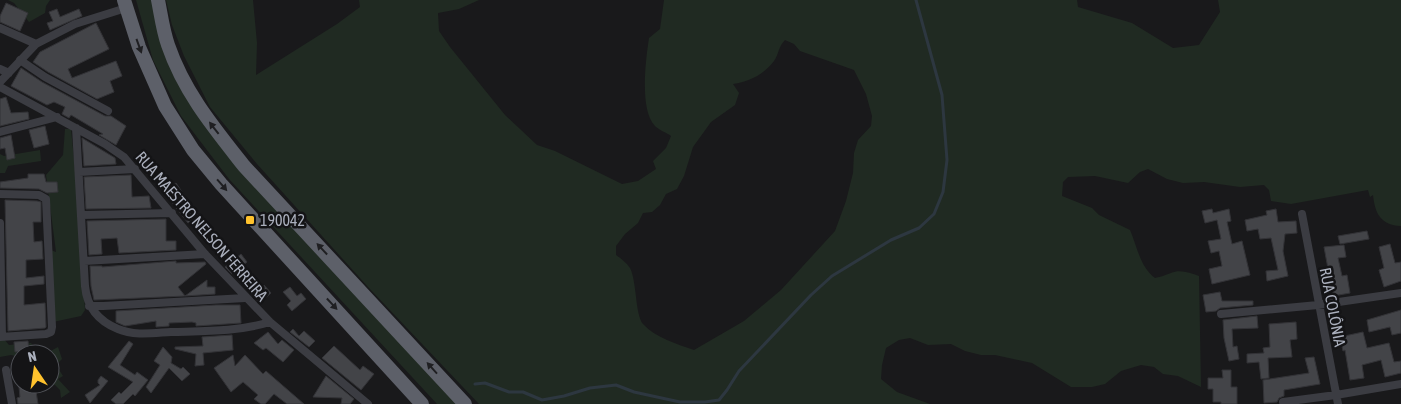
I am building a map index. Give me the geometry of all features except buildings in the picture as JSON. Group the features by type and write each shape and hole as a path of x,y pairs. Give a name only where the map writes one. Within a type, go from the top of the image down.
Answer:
{"highway":[{"path":"158,0 166,36 180,73 212,127 244,166 465,404"},
{"path":"125,4 139,47 157,90 193,150 220,184 422,404"}],"street":[{"path":"0,82 36,44 75,24 125,4"},
{"path":"0,28 36,44"},
{"path":"20,60 45,77 108,112"},
{"path":"0,68 9,72"},
{"name":"RUA MAESTRO NELSON FERREIRA","path":"0,87 118,152 135,169 205,254 245,298 270,322 368,404"},
{"path":"0,132 57,117"},
{"path":"76,128 85,286 89,306 95,314 115,328 136,333 222,331 270,322"},
{"path":"79,172 135,169"},
{"path":"0,194 39,195 46,200 48,207 52,329 50,333 1,337 0,223"},
{"path":"82,215 172,212"},
{"name":"RUA COLÔNIA","path":"1302,214 1338,404"},
{"path":"84,261 205,254"},
{"path":"1221,314 1318,306 1401,293"},
{"path":"89,306 245,298"},
{"path":"6,370 12,404"},
{"path":"1283,402 1401,384"}],"shaded area":[{"path":"8,0 50,0 46,6 45,13 29,22 14,3"},
{"path":"136,0 154,0 192,104 457,404 437,404 229,179 181,116 153,60"},
{"path":"166,0 253,0 257,43 256,75 337,24 360,7 359,0 479,0 459,9 438,13 439,31 450,47 505,115 537,145 555,151 622,184 638,181 656,169 653,161 666,148 671,136 655,126 650,118 645,96 645,70 649,38 660,29 664,0 1077,0 1078,7 1132,23 1173,48 1199,45 1220,12 1218,0 1401,0 1401,226 1388,223 1380,217 1375,208 1373,195 1370,197 1368,190 1291,204 1271,201 1269,190 1264,185 1240,187 1204,182 1183,183 1167,179 1148,169 1140,172 1128,183 1095,176 1068,177 1063,182 1062,196 1092,208 1099,215 1130,230 1142,262 1155,278 1178,271 1199,276 1201,387 1178,376 1163,374 1154,367 1141,365 1121,371 1105,384 1092,387 1071,387 1032,363 995,355 981,355 965,351 951,344 928,345 910,338 899,340 886,348 881,379 897,392 930,404 479,404 369,288 257,164 210,107 184,56 172,25","holes":["785,40 794,44 800,51 854,70 866,94 872,116 871,126 858,140 846,201 835,231 781,290 744,321 694,350 667,340 648,329 640,319 632,274 629,266 616,255 616,246 625,234 638,223 643,213 652,212 660,205 666,194 677,189 684,176 693,147 711,122 735,105 739,93 733,84 761,74 774,61"]},
{"path":"65,129 71,129 78,199 85,310 81,316 53,322 48,249 56,252 46,175 63,155"},
{"path":"40,150 41,161 8,166 5,173 0,173 0,154 4,156"},
{"path":"0,339 4,339 10,345 10,355 0,357"},
{"path":"60,381 70,392 61,398 60,390"}],"waterway":[{"path":"475,384 485,383 509,392 523,392 542,400 590,388 616,385 634,392 680,402 719,400 739,371 811,295 832,276 891,240 919,228 934,214 943,192 947,160 942,95 916,0"}],"place":[{"name":"190042","path":"250,220"}]}
